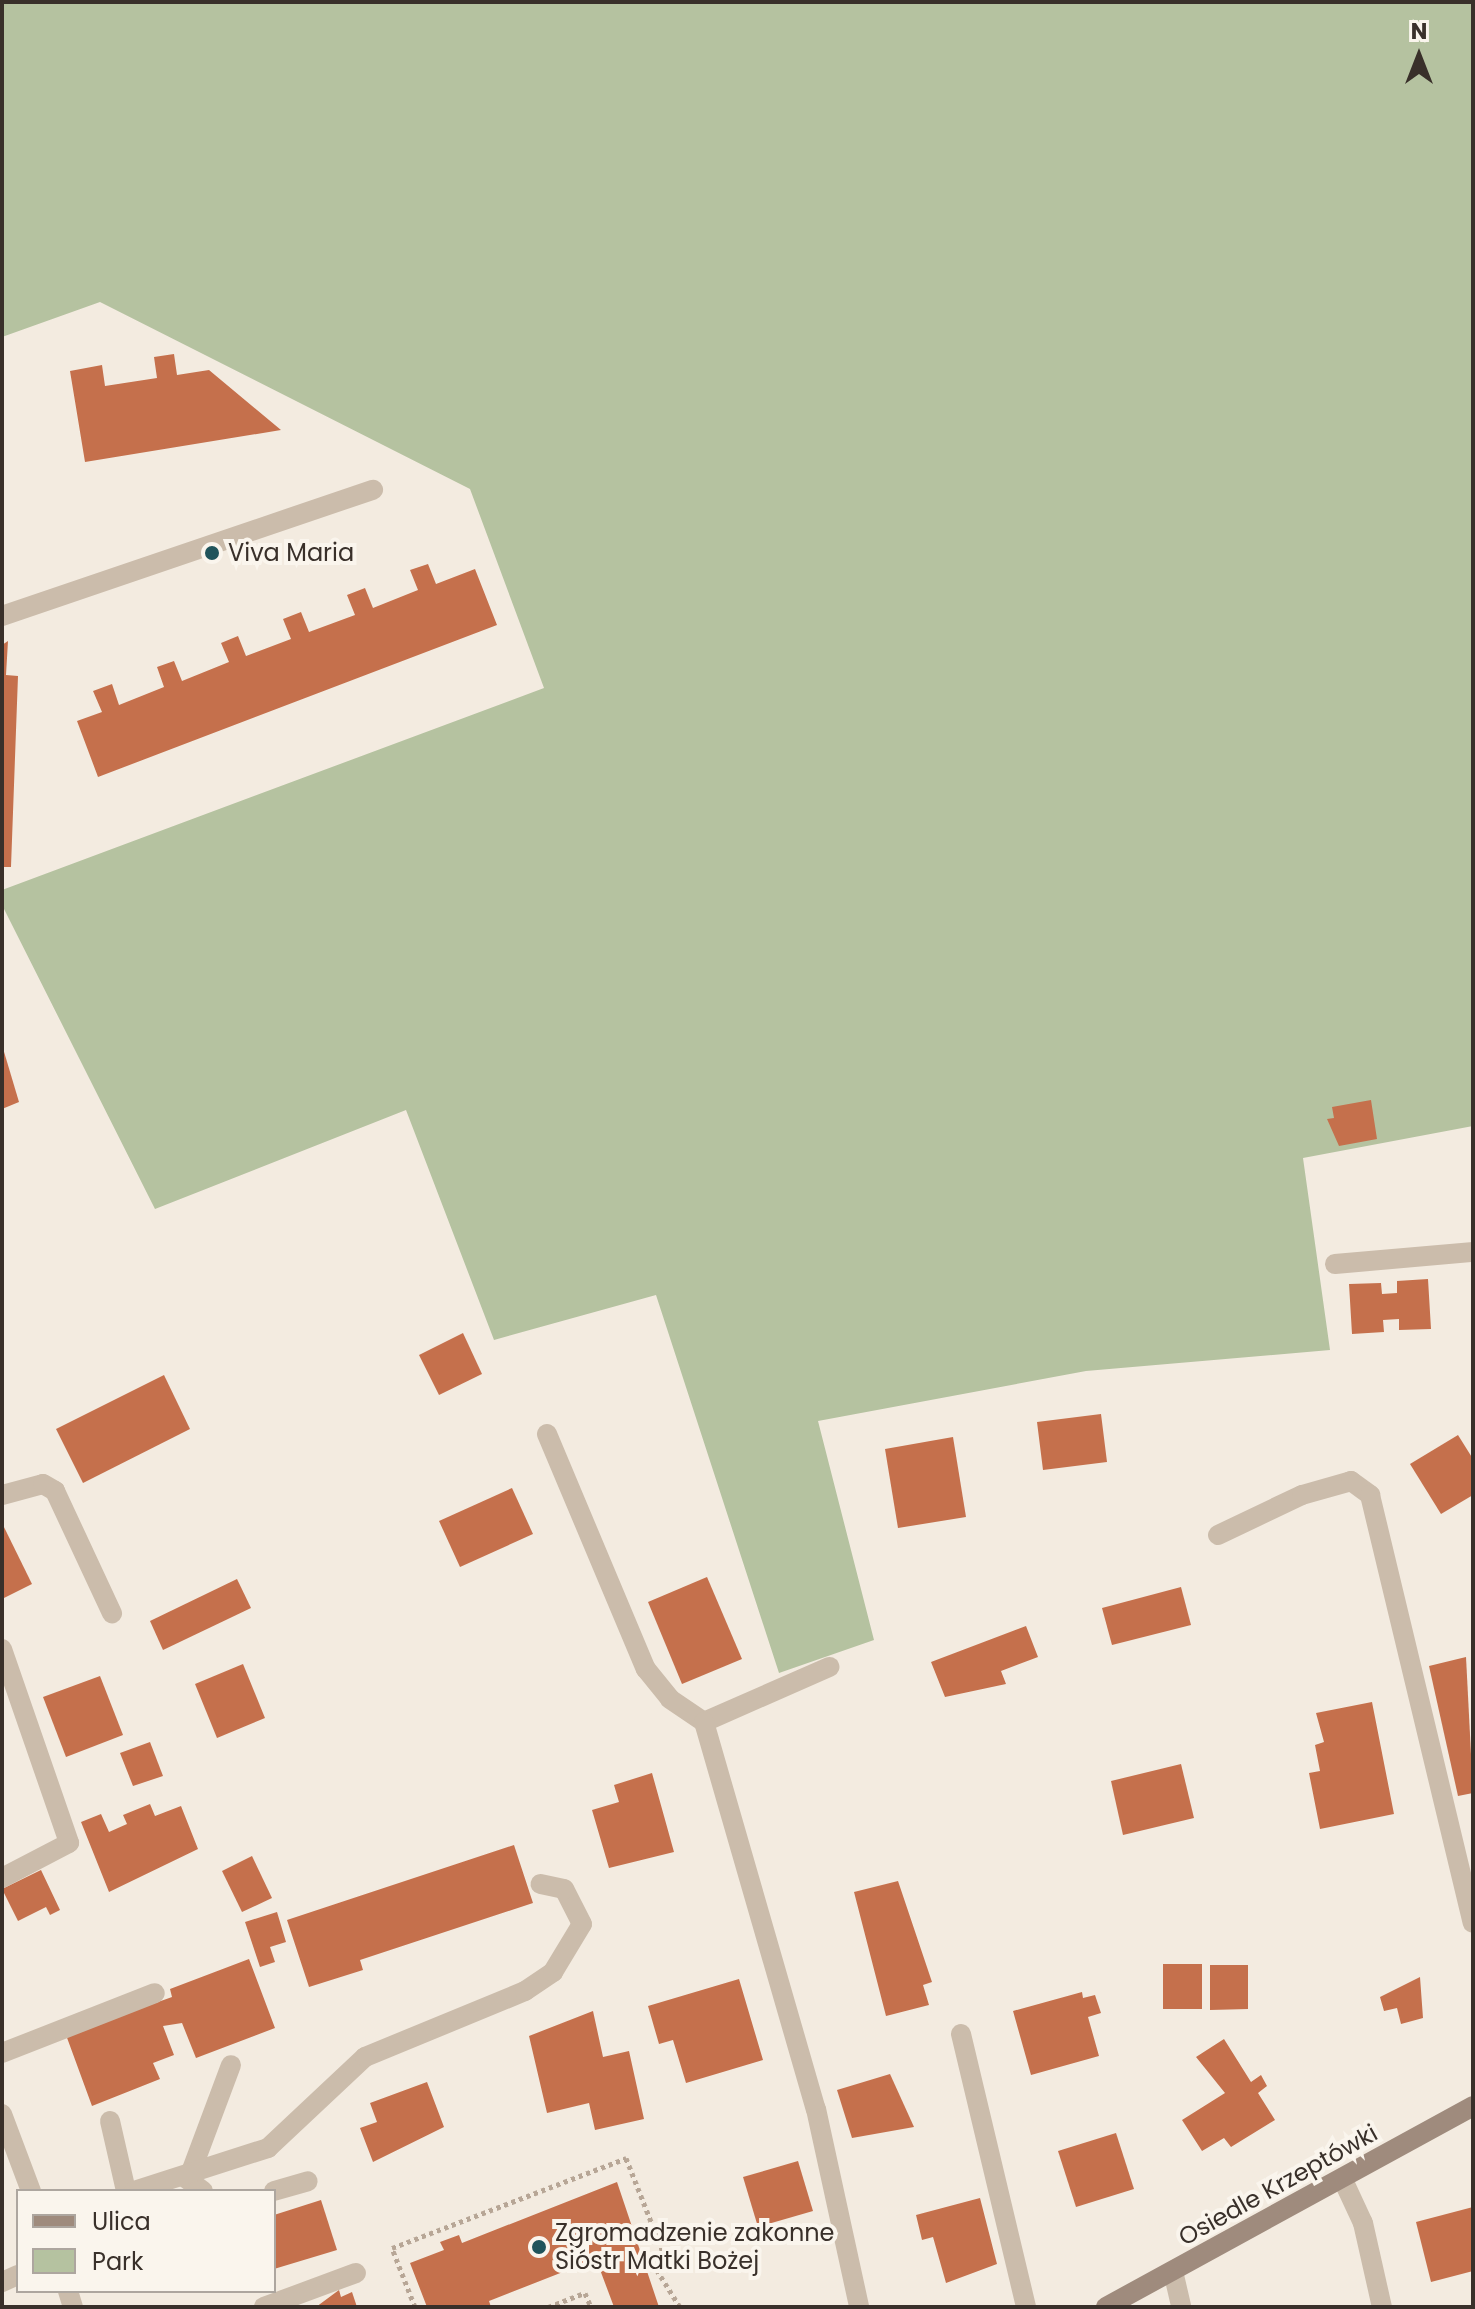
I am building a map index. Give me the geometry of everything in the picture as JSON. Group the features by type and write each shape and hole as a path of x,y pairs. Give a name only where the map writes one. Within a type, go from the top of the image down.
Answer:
{"main road":[{"name":"Osiedle Krzeptówki","path":"1106,2307 1343,2180 1473,2106"}],"street":[{"path":"2,616 373,490"},
{"path":"1335,1264 1473,1252"},
{"path":"547,1434 646,1669 670,1699 704,1722 816,2109 859,2307"},
{"path":"1218,1535 1302,1495 1351,1481 1370,1495 1473,1923"},
{"path":"2,1495 43,1484 55,1491 112,1613"},
{"path":"2,1649 69,1843 2,1878"},
{"path":"704,1722 829,1667"},
{"path":"140,2189 268,2148 365,2057 553,1972 582,1924 564,1889 541,1884"},
{"path":"2,2053 155,1993"},
{"path":"961,2034 1026,2307"},
{"path":"187,2174 231,2065"},
{"path":"2,2114 30,2189"},
{"path":"110,2121 126,2189"},
{"path":"187,2174 201,2189"},
{"path":"1343,2180 1363,2223 1382,2307"},
{"path":"276,2190 308,2181"},
{"path":"1173,2271 1181,2307"},
{"path":"264,2307 356,2273"}],"path":[{"path":"415,2307 392,2248 626,2158 663,2252 648,2256 680,2307"},
{"path":"548,2307 585,2293 591,2307"}],"green space":[{"path":"2,2 1473,2 1473,1126 1303,1158 1330,1350 1086,1371 818,1421 874,1640 779,1673 656,1295 494,1340 406,1110 155,1209 2,905 2,890 544,688 470,489 100,302 2,337"}],"building":[{"path":"174,354 177,375 209,370 281,430 85,462 70,371 102,365 105,386 157,378 154,357"},
{"path":"428,564 436,584 475,569 497,625 98,777 77,721 102,712 93,691 112,684 119,705 164,687 157,667 174,661 182,681 229,662 221,643 238,636 246,656 291,639 283,619 301,612 309,632 355,615 347,595 365,588 373,608 418,590 410,570"},
{"path":"8,641 6,675 18,676 11,867 2,867 2,645"},
{"path":"2,1045 19,1102 2,1109"},
{"path":"1371,1100 1377,1139 1339,1146 1327,1119 1334,1118 1332,1107"},
{"path":"1428,1279 1431,1329 1399,1330 1399,1319 1383,1320 1384,1332 1352,1334 1349,1284 1381,1283 1382,1294 1397,1293 1397,1281"},
{"path":"463,1333 482,1374 439,1395 419,1355"},
{"path":"164,1375 190,1429 83,1483 56,1429"},
{"path":"1101,1414 1107,1462 1043,1470 1037,1422"},
{"path":"1458,1435 1473,1459 1473,1495 1441,1514 1410,1464"},
{"path":"953,1437 966,1517 898,1528 885,1449"},
{"path":"512,1488 533,1534 460,1567 439,1521"},
{"path":"2,1523 32,1584 2,1599"},
{"path":"707,1577 742,1659 682,1684 648,1602"},
{"path":"237,1579 251,1608 163,1650 150,1621"},
{"path":"1181,1587 1191,1625 1112,1645 1102,1608"},
{"path":"1026,1626 1038,1657 1001,1671 1006,1684 945,1697 931,1662"},
{"path":"1466,1657 1473,1793 1458,1796 1429,1666"},
{"path":"243,1664 265,1718 217,1738 195,1684"},
{"path":"100,1676 123,1735 66,1757 43,1697"},
{"path":"1372,1702 1394,1814 1320,1829 1309,1773 1320,1771 1315,1745 1324,1742 1316,1713"},
{"path":"150,1742 163,1776 133,1786 120,1753"},
{"path":"1181,1764 1194,1818 1123,1835 1111,1781"},
{"path":"652,1773 674,1852 609,1868 592,1810 619,1802 614,1785"},
{"path":"150,1804 155,1816 181,1806 198,1849 109,1892 81,1822 101,1814 109,1832 127,1824 123,1815"},
{"path":"514,1845 533,1903 360,1960 363,1970 309,1987 287,1920"},
{"path":"252,1856 272,1898 242,1912 222,1871"},
{"path":"41,1870 60,1910 50,1915 46,1907 18,1921 2,1889"},
{"path":"898,1881 932,1982 923,1985 929,2005 886,2016 854,1892"},
{"path":"277,1912 286,1942 270,1947 275,1962 260,1967 245,1922"},
{"path":"249,1959 275,2028 196,2058 182,2023 163,2026 174,2055 153,2063 160,2079 92,2106 66,2035 172,1997 170,1989"},
{"path":"1163,1964 1202,1964 1202,2009 1163,2009"},
{"path":"1210,1965 1248,1965 1248,2009 1210,2010"},
{"path":"1420,1977 1423,2018 1401,2024 1397,2008 1384,2011 1380,1997"},
{"path":"739,1979 763,2060 686,2083 673,2040 659,2044 648,2006"},
{"path":"1082,1992 1083,1998 1095,1995 1101,2013 1088,2017 1099,2056 1031,2075 1013,2011"},
{"path":"593,2011 603,2057 629,2051 644,2119 595,2130 589,2103 547,2113 529,2036"},
{"path":"1224,2039 1251,2082 1261,2075 1267,2086 1258,2093 1275,2120 1231,2147 1224,2138 1202,2151 1182,2120 1225,2093 1196,2057"},
{"path":"890,2074 914,2127 852,2138 837,2090"},
{"path":"427,2082 444,2127 373,2162 360,2128 377,2122 370,2103"},
{"path":"1116,2133 1134,2189 1076,2207 1058,2151"},
{"path":"798,2161 813,2211 758,2227 743,2177"},
{"name":"Zgromadzenie zakonne Sióstr Matki Bożej","path":"617,2182 659,2307 614,2307 596,2259 489,2301 491,2307 427,2307 410,2263 444,2250 440,2242 459,2235 462,2243"},
{"path":"980,2198 997,2264 946,2283 933,2237 922,2240 916,2215"},
{"path":"321,2200 337,2250 276,2268 276,2214"},
{"path":"1473,2207 1473,2271 1431,2282 1416,2222"},
{"path":"339,2290 341,2297 352,2292 357,2307 316,2307"}],"place":[{"name":"Viva Maria","path":"212,553"},
{"name":"Zgromadzenie zakonne Sióstr Matki Bożej","path":"539,2247"}]}
